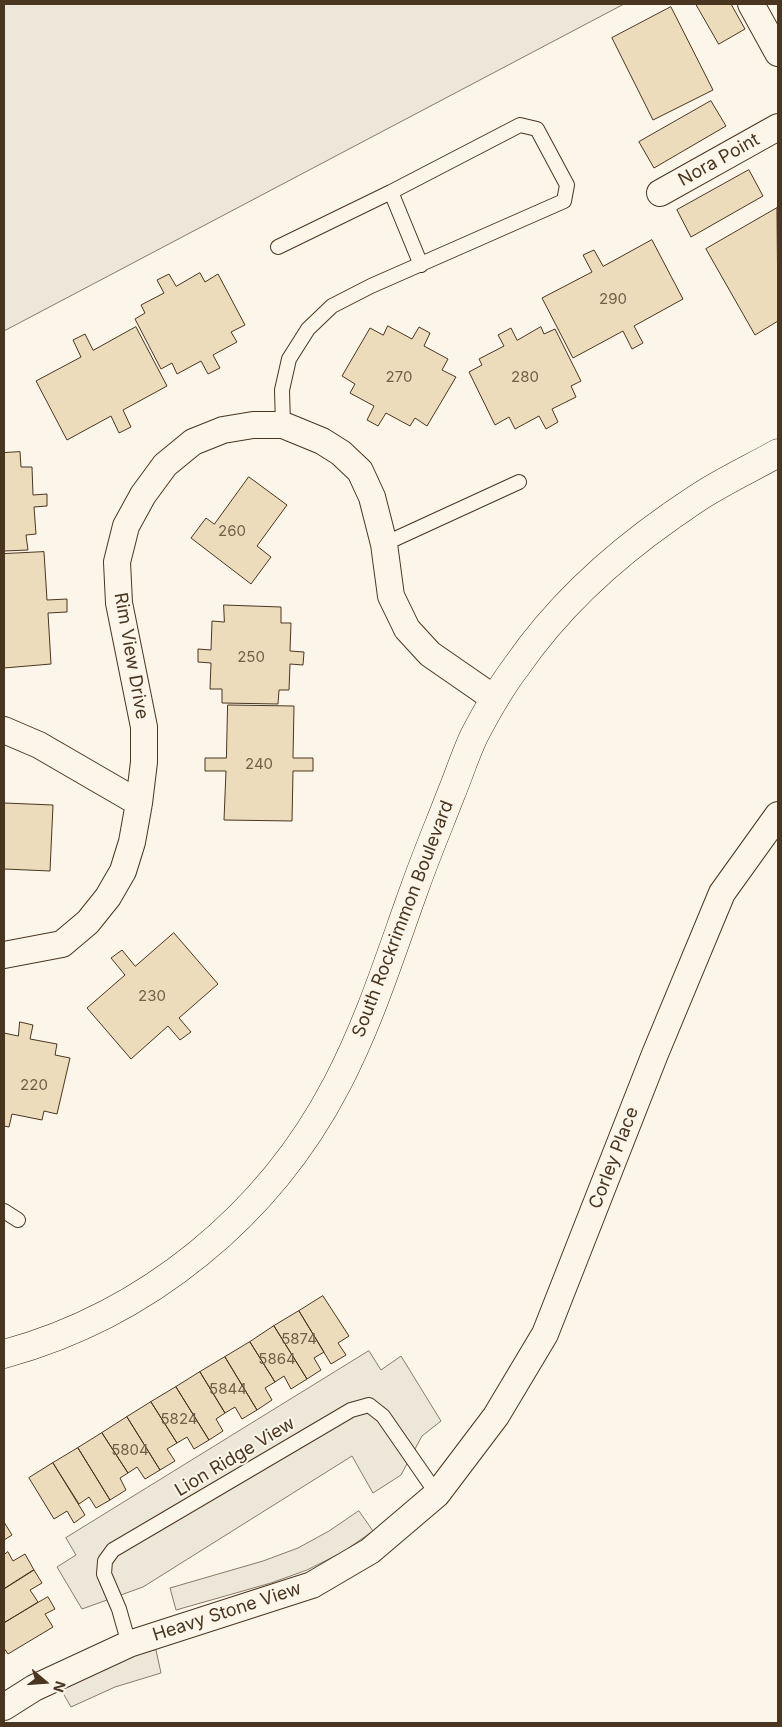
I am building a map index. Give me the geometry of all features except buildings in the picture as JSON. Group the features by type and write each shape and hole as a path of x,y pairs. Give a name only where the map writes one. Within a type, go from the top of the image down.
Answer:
{"main road":[{"name":"South Rockrimmon Boulevard","path":"4,1354 29,1347 75,1329 123,1305 164,1280 202,1252 240,1218 277,1176 311,1130 338,1083 366,1019 426,857 474,737 514,668 564,606 600,571 635,542 706,492 778,453"}],"street":[{"path":"751,4 778,53"},
{"name":"Nora Point","path":"660,193 778,127"},
{"name":"Rim View Drive","path":"4,955 62,944 88,922 108,897 123,871 132,842 139,803 144,762 144,726 118,603 117,562 126,526 143,495 165,465 193,442 223,430 283,425 322,441 341,453 360,471 372,497 384,544 391,596 408,629 430,654 495,700"},
{"path":"4,730 39,745 139,803"},
{"name":"Corley Place","path":"437,1494 496,1416 546,1334 655,1054 722,893 778,815"},
{"name":"Heavy Stone View","path":"4,1707 34,1688 129,1644 312,1585 370,1551 437,1494"}],"lane":[{"path":"278,247 391,192 520,125 537,129 568,185 564,201 372,286 332,306 308,329 290,358 282,390 283,425"},
{"path":"391,192 421,265"},
{"path":"384,544 519,482"},
{"path":"4,1211 18,1220"},
{"name":"Lion Ridge View","path":"129,1644 119,1609 104,1574 105,1561 113,1550 351,1410 369,1405 383,1416 437,1494"}],"shaded area":[{"path":"4,4 624,4 4,331"},
{"path":"369,1351 381,1370 401,1356 441,1421 422,1436 401,1475 373,1493 352,1456 143,1587 82,1609 57,1567 76,1555 66,1538"},
{"path":"359,1511 373,1531 343,1552 307,1570 271,1583 176,1610 170,1588 263,1561 298,1548 329,1531"},
{"path":"156,1650 161,1673 115,1687 71,1707 59,1686 130,1656"}]}
